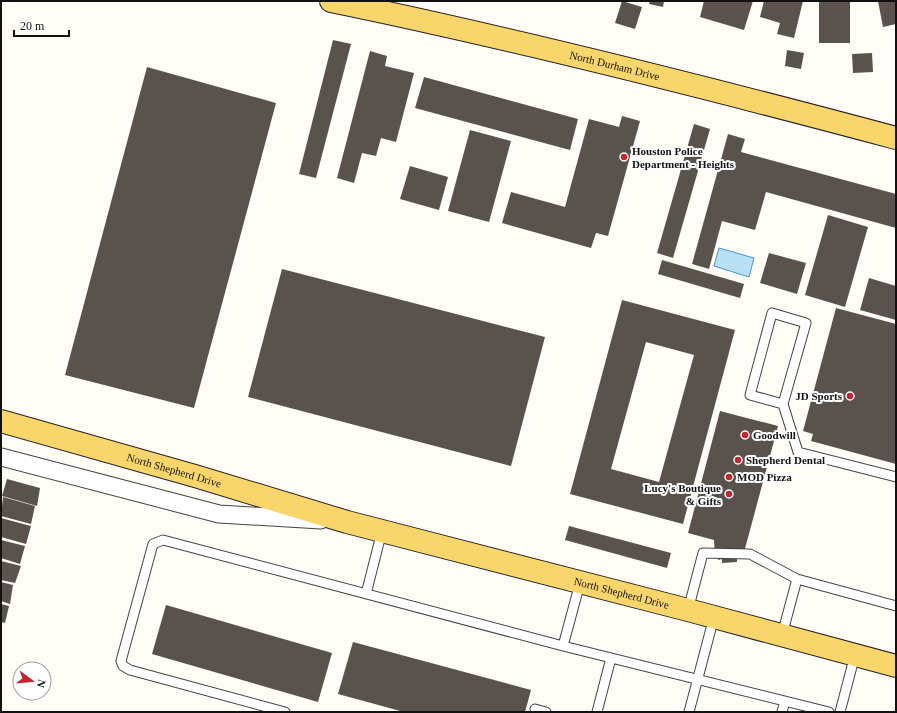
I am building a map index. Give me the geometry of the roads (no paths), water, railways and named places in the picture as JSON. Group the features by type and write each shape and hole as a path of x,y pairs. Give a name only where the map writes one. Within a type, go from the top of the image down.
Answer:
{"main road":[{"name":"North Durham Drive","path":"332,1 428,21 633,70 896,138"},
{"name":"North Shepherd Drive","path":"1,421 347,522 688,610 896,666"}],"street":[{"name":"North Shepherd Drive","path":"1,457 219,514 347,522"}],"lane":[{"path":"784,404 750,395 772,313 806,323 784,404 798,452 896,477"},
{"path":"366,594 382,531"},
{"path":"285,712 130,670 122,666 121,661 153,544 162,540 563,646 829,712"},
{"path":"688,610 703,553 750,554 797,579 896,606"},
{"path":"782,635 797,579"},
{"path":"563,646 580,583"},
{"path":"688,712 714,617"},
{"path":"840,712 855,655"},
{"path":"597,712 611,658"},
{"path":"782,712 785,701"},
{"path":"535,709 546,712"}],"water":[{"path":"719,248 754,258 749,277 714,266"}],"place":[{"name":"Houston Police Department - Heights","path":"624,157"},
{"name":"JD Sports","path":"850,396"},
{"name":"Goodwill","path":"745,435"},
{"name":"Shepherd Dental","path":"738,460"},
{"name":"MOD Pizza","path":"729,477"},
{"name":"Lucy's Boutique & Gifts","path":"729,494"}]}
